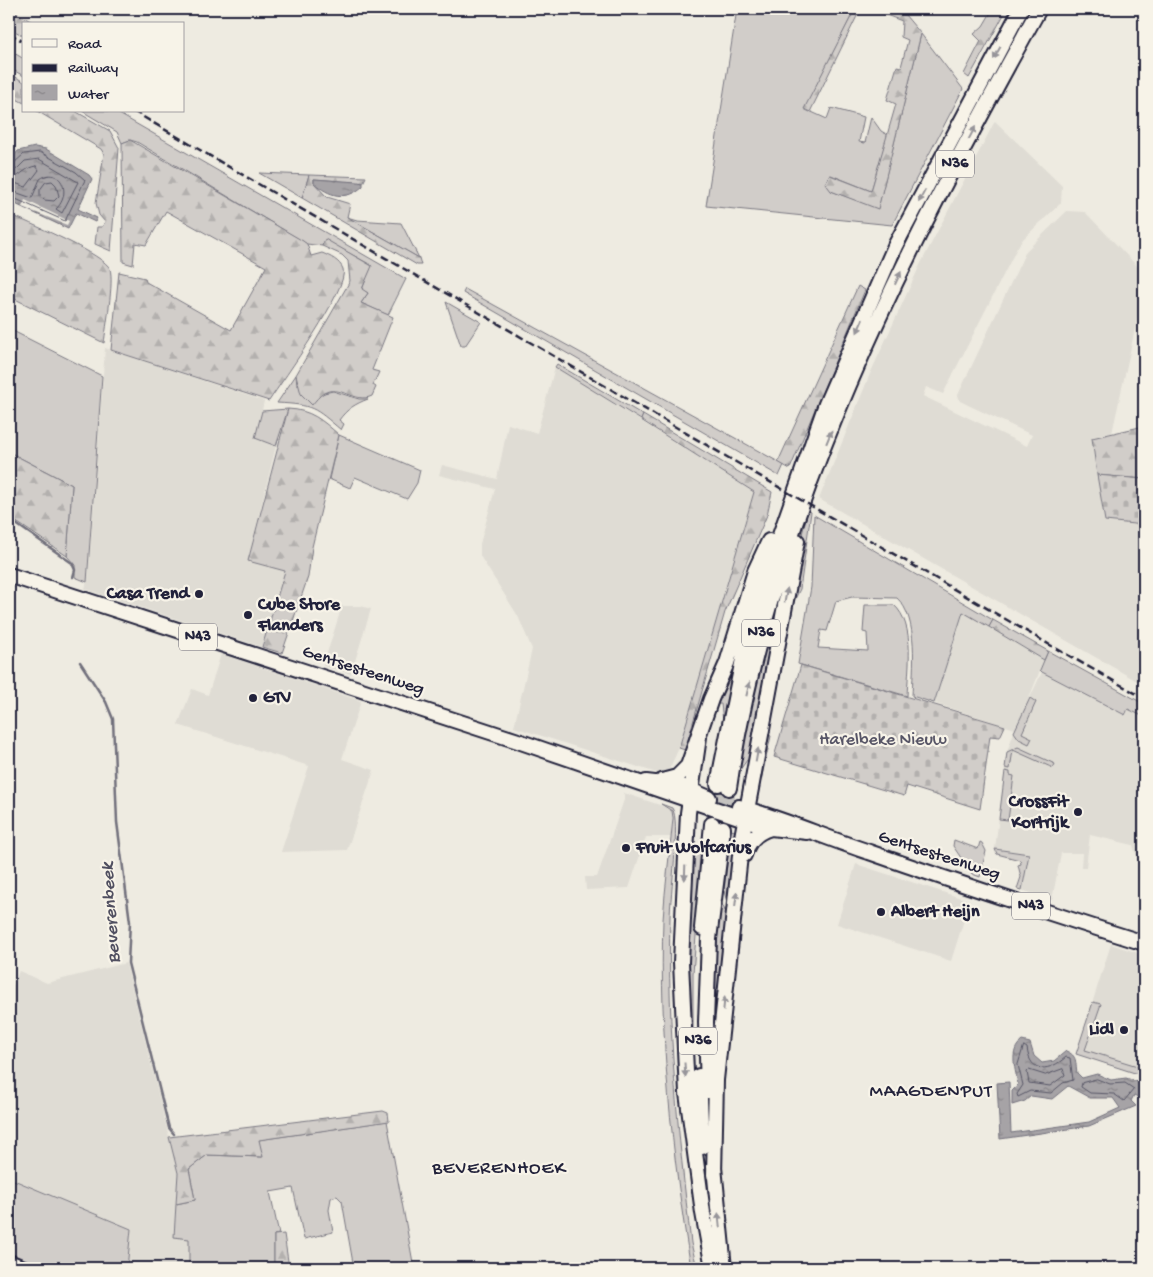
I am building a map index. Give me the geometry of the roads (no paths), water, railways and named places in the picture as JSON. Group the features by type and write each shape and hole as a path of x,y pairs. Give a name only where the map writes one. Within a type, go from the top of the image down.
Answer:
{"main road":[{"name":"N36","path":"1022,9 896,246 826,404 765,578 745,649 723,786 756,652 799,509 846,392 906,261 953,168 1039,9"},
{"path":"659,782 673,779 688,766 711,699 727,663 755,571 776,526 820,411 826,404"},
{"path":"714,1175 716,1080 746,814 792,563 811,482"},
{"name":"Gentsesteenweg","path":"9,575 518,741 633,782 690,795"},
{"path":"699,737 690,795 682,962 684,1057 700,1195 712,1264"},
{"name":"Gentsesteenweg","path":"633,782 659,782 746,814 770,828 807,832"},
{"name":"Gentsesteenweg","path":"746,814 769,816 807,832 1144,943"},
{"name":"N36","path":"712,1264 702,1141 698,1021 700,944 718,826 709,939 706,1022 709,1116 724,1268"},
{"path":"740,868 750,840 761,831 770,828"}],"street":[{"path":"9,1261 26,1268"}],"water":[{"path":"35,147 46,149 89,175 92,179 78,209 97,218 95,222 76,213 68,229 9,201 9,162 18,151"},
{"path":"314,179 358,182 363,183 363,186 357,191 344,196 332,194 320,188 314,183"},
{"path":"1022,1041 1030,1043 1034,1056 1042,1063 1054,1061 1066,1051 1070,1053 1075,1060 1077,1073 1082,1078 1097,1074 1111,1080 1126,1078 1144,1084 1144,1100 1134,1095 1131,1101 1136,1106 1089,1126 1000,1139 997,1083 1009,1082 1011,1133 1089,1122 1120,1108 1113,1098 1090,1098 1068,1086 1052,1099 1031,1096 1025,1101 1012,1105 1012,1091 1018,1085 1014,1056 1015,1050"}],"waterway":[{"name":"Beverenbeek","path":"9,519 72,563 75,570 73,577"},
{"name":"Beverenbeek","path":"80,662 106,702 113,719 117,822 130,922 128,963 169,1128 174,1134"}],"tunnel":[{"path":"712,824 718,784"},
{"path":"723,828 729,788"}],"railway":[{"path":"9,33 22,41"},
{"path":"135,112 1144,698"}],"place":[{"name":"Casa Trend","path":"199,594"},
{"name":"Cube Store Flanders","path":"248,615"},
{"name":"GTV","path":"253,698"},
{"name":"CrossFit Kortrijk","path":"1078,812"},
{"name":"Fruit Wolfcarius","path":"626,848"},
{"name":"Albert Heijn","path":"881,912"},
{"name":"Lidl","path":"1124,1030"}],"district":[{"name":"MAAGDENPUT","path":"931,1092"},
{"name":"BEVERENHOEK","path":"499,1169"}],"park label":[{"name":"Harelbeke Nieuw","path":"883,740"}]}
